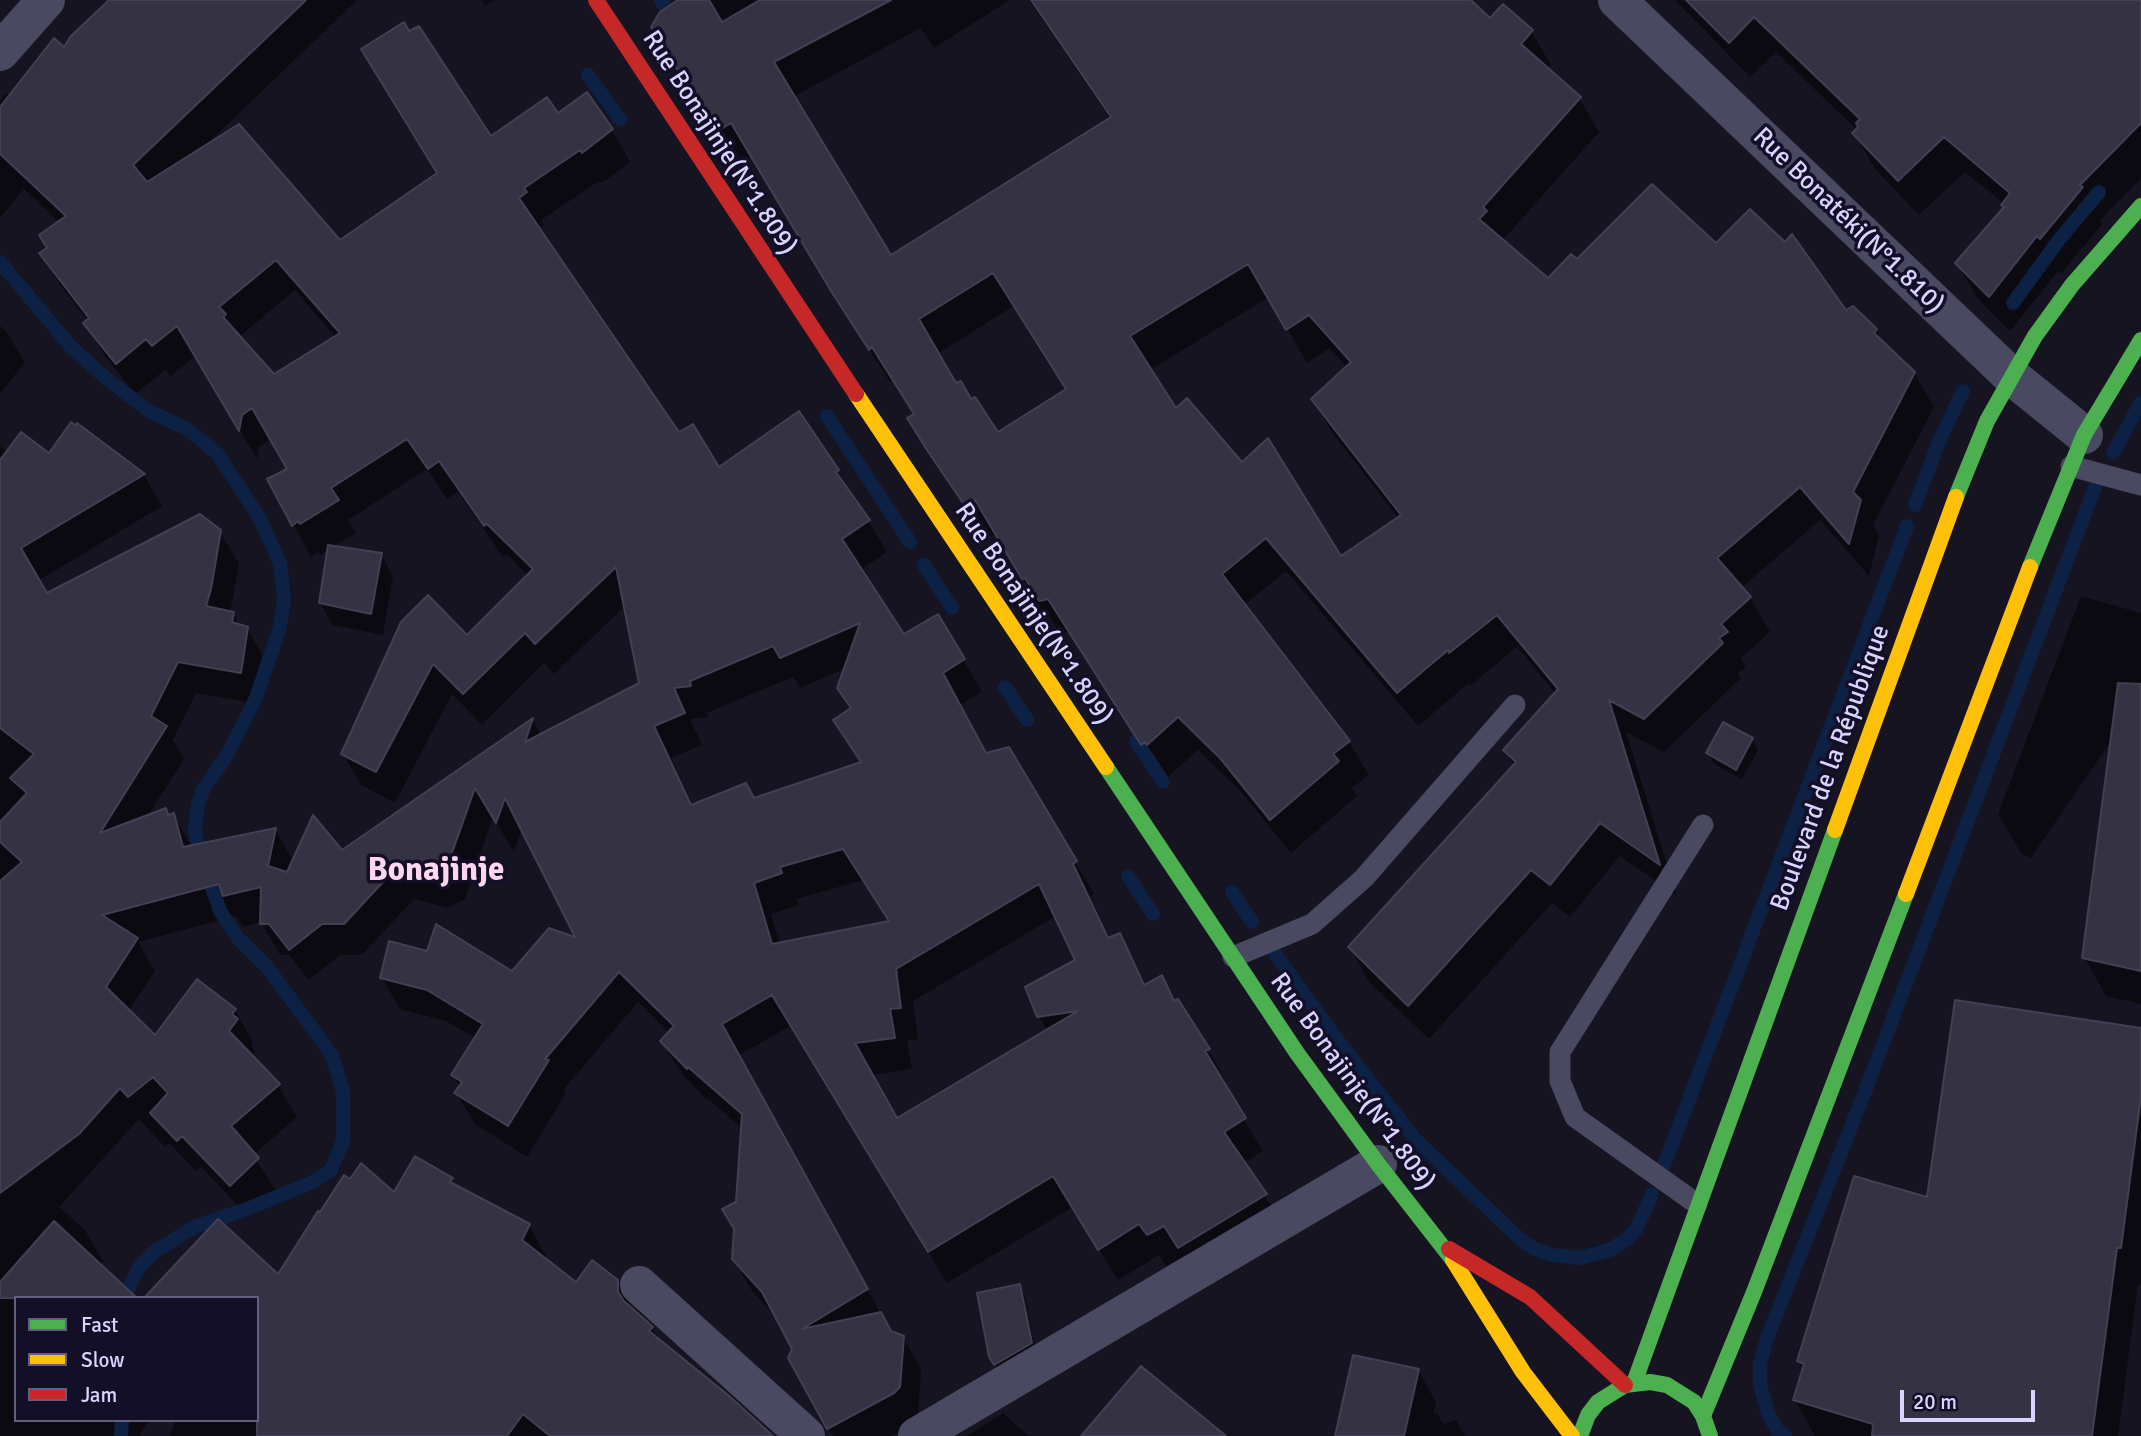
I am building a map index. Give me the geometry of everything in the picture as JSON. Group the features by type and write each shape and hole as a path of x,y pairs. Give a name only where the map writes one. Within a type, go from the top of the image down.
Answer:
{"main road":[{"name":"Rue Bonajinje(N°1.809)","path":"596,0 743,225 1297,1053 1378,1164 1444,1246 1523,1372 1572,1436"},
{"name":"Boulevard de la République","path":"1629,1384 1698,1204 1967,467 1987,421 2035,336 2072,285 2141,206"},
{"path":"1703,1416 1754,1292 1853,1027 2077,450 2141,340"},
{"name":"Rue Bonajinje(N°1.809)","path":"1444,1246 1530,1297 1629,1384"},
{"path":"1580,1436 1588,1415 1598,1402 1629,1384 1650,1382 1667,1385 1694,1402 1703,1416 1710,1436"}],"street":[{"path":"0,52 46,0"},
{"name":"Rue Bonatéki(N°1.810)","path":"1617,0 2011,376 2077,450"},
{"path":"917,1436 1378,1164"},
{"path":"639,1284 806,1436"}],"lane":[{"path":"2077,450 2141,485"},
{"path":"1233,957 1311,924 1364,878 1515,705"},
{"path":"1698,1204 1574,1117 1560,1081 1560,1052 1703,825"}],"building":[{"path":"109,0 306,0 133,165 147,182 239,124 340,240 437,173 361,49 404,22 409,31 419,26 491,136 547,97 558,113 587,92 613,129 582,153 580,150 524,188 527,192 519,198 679,432 693,424 719,467 799,411 839,470 836,472 870,520 842,539 904,634 938,614 965,659 943,673 986,753 1009,747 1077,861 1073,864 1108,938 1120,933 1144,985 1162,975 1174,1001 1178,999 1210,1049 1205,1051 1246,1118 1224,1132 1267,1194 1178,1248 1164,1226 1147,1235 1139,1224 1098,1250 1053,1176 928,1252 772,995 722,1024 868,1289 802,1329 881,1312 891,1331 904,1336 900,1387 894,1393 827,1429 788,1358 792,1349 762,1292 732,1259 734,1229 722,1209 736,1202 742,1114 688,1067 687,1069 660,1041 674,1026 619,972 545,1059 549,1060 508,1126 454,1093 462,1082 451,1075 483,1024 427,990 380,978 389,941 427,951 436,924 512,971 549,928 575,937 505,798 496,823 475,788 447,867 429,877 396,868 344,924 322,924 289,950 269,924 260,924 261,887 223,896 219,884 102,915 138,938 106,987 155,1035 197,979 236,1009 232,1014 238,1019 229,1031 280,1084 231,1126 259,1158 230,1186 182,1136 177,1141 150,1113 168,1093 153,1077 128,1097 120,1088 79,1134 0,1193 0,881 22,862 0,842 0,822 27,793 10,778 34,754 0,728 0,460 21,432 49,453 71,422 76,426 77,423 145,474 21,548 47,593 200,514 221,530 206,606 234,612 232,622 248,627 241,673 178,662 151,716 167,726 100,833 166,808 168,815 174,813 183,847 276,828 268,866 287,872 313,815 342,850 533,718 525,742 639,683 616,567 535,644 525,633 463,694 433,664 376,772 341,754 401,622 428,595 467,635 533,569 487,524 484,526 439,461 428,469 407,439 331,488 339,500 300,524 298,521 292,526 267,479 287,469 252,408 242,415 239,431 177,326 152,346 146,339 116,364 83,323 89,318 39,253 47,248 39,235 66,216 0,154 0,107 54,38 64,47 70,37","holes":["276,260 340,333 274,374 223,317 226,314 219,307","860,623 837,688 851,708 833,720 861,762 754,798 746,783 691,805 654,726 685,713 674,688 691,686 690,681 773,646 780,658","843,849 889,921 772,944 754,883 782,873 780,867","1039,884 1075,960 1025,987 1037,1017 1078,1011 897,1118 855,1043 895,1038 890,1009 901,1008 896,969"]},
{"path":"678,0 709,0 722,22 760,0 891,0 774,62 891,255 1111,117 1031,0 1471,0 1490,18 1503,4 1533,30 1521,44 1581,97 1483,207 1487,211 1479,219 1548,278 1571,254 1577,259 1652,184 1716,243 1750,209 1785,242 1792,234 1846,310 1853,306 1877,329 1874,333 1915,372 1853,492 1861,500 1849,544 1800,487 1717,558 1751,597 1721,624 1728,632 1719,638 1723,643 1644,719 1609,700 1660,865 1600,823 1550,885 1531,870 1408,1006 1348,947 1516,762 1503,750 1558,689 1497,615 1449,653 1448,650 1397,693 1266,538 1222,574 1350,741 1333,754 1339,761 1270,820 1220,758 1178,717 1147,745 1145,742 1141,745 1048,599 1039,601 1025,578 1022,579 975,500 965,506 927,450 907,418 914,414 872,347 869,350 831,291 731,123 716,132 651,27 660,12","holes":["1248,264 1286,330 1309,315 1351,362 1311,399 1401,515 1341,556 1268,438 1242,462 1187,398 1176,408 1130,336","993,273 1066,389 998,432 975,397 971,399 961,381 956,383 919,319"]},
{"path":"1686,0 2141,0 2141,123 2080,185 2083,187 2040,239 2037,236 1989,297 1955,263 2004,207 2001,205 2010,193 1944,137 1898,181 1852,133 1858,127 1856,123 1860,119 1754,17 1729,43"},
{"path":"328,545 382,553 371,614 319,603"},
{"path":"2118,683 2141,684 2141,971 2082,958"},
{"path":"1723,722 1753,738 1736,770 1706,753"},
{"path":"1955,1000 2141,1028 2141,1096 2092,1436 1872,1436 1873,1424 1793,1400 1804,1364 1797,1361 1854,1176 1927,1197"},
{"path":"415,1156 453,1178 450,1182 530,1224 522,1240 576,1282 592,1260 618,1280 618,1292 624,1301 653,1327 649,1331 728,1395 773,1436 550,1436 523,1414 507,1436 257,1436 259,1296 146,1296 218,1219 278,1274 344,1175 350,1179 361,1163 394,1192"},
{"path":"54,1221 135,1296 0,1298 0,1282"},
{"path":"1020,1284 1032,1343 994,1365 989,1357 977,1293"},
{"path":"1353,1355 1419,1369 1404,1436 1335,1436"},
{"path":"1141,1366 1226,1436 1081,1436"}],"waterway":[{"path":"661,0 675,22"},
{"path":"588,75 620,119"},
{"path":"2013,303 2058,241 2099,192"},
{"path":"0,262 71,347 108,380 149,411 187,429 217,453 259,517 280,563 284,600 280,627 256,698 227,755 203,790 198,803 195,829 220,911 238,938 267,967 332,1055 343,1092 343,1141 331,1170 313,1182 194,1227 154,1252 139,1267 125,1296"},
{"path":"1915,505 1940,439 1963,391"},
{"path":"2113,453 2141,402"},
{"path":"827,416 910,542"},
{"path":"1785,1436 1778,1431 1769,1416 1760,1385 1760,1364 1767,1338 1864,1094 2097,482"},
{"path":"1661,1173 1907,526"},
{"path":"924,565 952,608"},
{"path":"1005,687 1027,720"},
{"path":"1136,741 1163,782"},
{"path":"1128,876 1153,914"},
{"path":"1232,892 1252,922"},
{"path":"1271,948 1336,1038 1415,1139 1520,1239 1533,1248 1552,1255 1580,1258 1610,1250 1627,1239 1637,1228 1652,1194"},
{"path":"121,1436 122,1422"}],"traffic: fast":[{"path":"1956,497 1987,421 2035,336 2072,285 2141,206"},
{"path":"2030,567 2084,435 2141,340"},
{"path":"1106,767 1297,1053 1378,1164 1453,1260"},
{"path":"1634,1383 1835,830"},
{"path":"1703,1416 1754,1292 1906,894"},
{"path":"1580,1436 1588,1415 1598,1402 1625,1385 1650,1382 1667,1385 1694,1402 1703,1416 1710,1436"}],"traffic: slow":[{"path":"856,394 1106,767"},
{"path":"1835,830 1956,497"},
{"path":"1906,894 2030,567"},
{"path":"1453,1260 1523,1372 1572,1436"}],"traffic: jam":[{"path":"596,0 856,394"},
{"path":"1449,1249 1530,1297 1625,1385"}],"district":[{"name":"Bonajinje","path":"436,871"}]}
